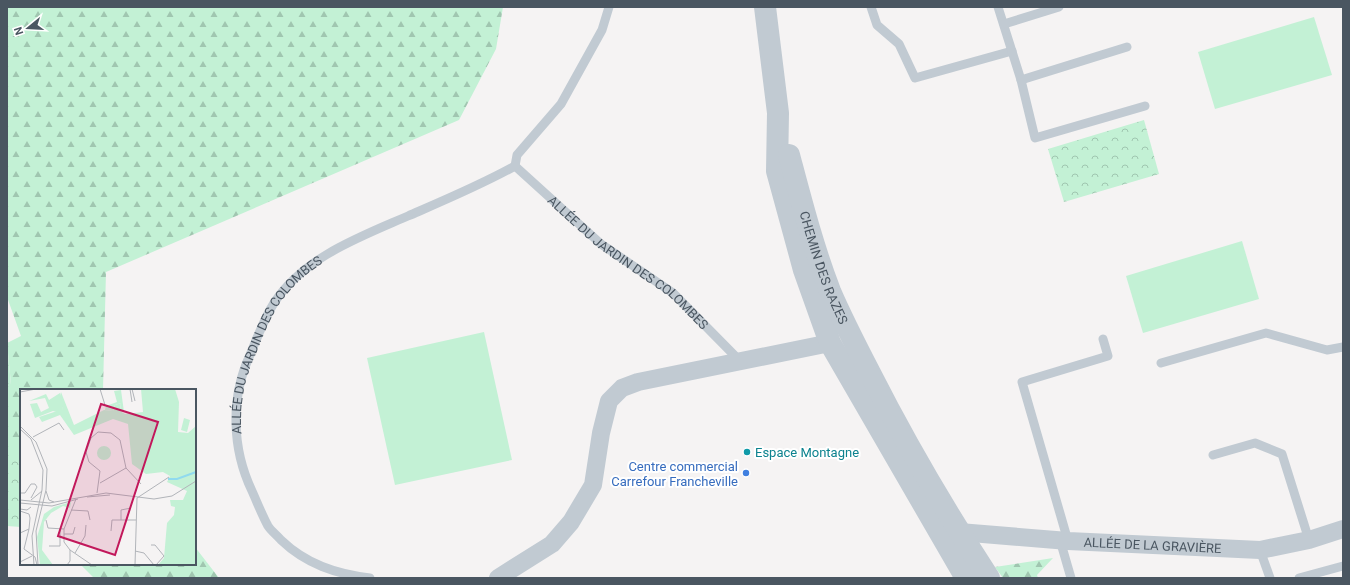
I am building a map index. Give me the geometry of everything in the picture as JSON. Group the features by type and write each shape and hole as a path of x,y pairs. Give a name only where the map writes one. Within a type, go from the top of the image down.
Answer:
{"street":[{"name":"CHEMIN DES RAZES","path":"764,7 778,113 807,222 830,291 891,414 959,532 989,578"},
{"name":"CHEMIN DES RAZES","path":"778,113 777,171 804,270 830,343 966,578"},
{"name":"CHEMIN DES RAZES","path":"830,343 891,414"},
{"path":"498,578 552,544 571,522 593,485 609,401 622,388 638,382 739,360 830,343"},
{"name":"CHEMIN DES RAZES","path":"900,463 959,532"},
{"name":"ALLÉE DE LA GRAVIÈRE","path":"959,532 1064,540 1260,550 1309,540 1343,529"}],"lane":[{"path":"515,166 517,155 561,104 602,30 609,7"},
{"path":"871,7 877,25 899,44 915,78 1012,51"},
{"path":"998,7 1021,80 1035,138 1145,106"},
{"path":"1004,24 1059,7"},
{"path":"1021,80 1127,47"},
{"name":"ALLÉE DU JARDIN DES COLOMBES","path":"370,578 351,576 322,567 294,552 269,527 250,487 236,444 236,401 245,366 274,303 294,280 322,257 361,236 486,182 515,166 601,244 673,293 739,360"},
{"path":"1161,363 1266,332 1327,350 1343,346"},
{"path":"1071,578 1064,540 1022,382 1108,356 1103,339"},
{"path":"1213,455 1254,443 1282,454 1309,540"},
{"path":"1260,550 1270,578"},
{"path":"1299,578 1343,566"}],"green space":[{"path":"7,7 503,7 496,49 459,120 106,272 103,389 20,389 20,449 7,449 7,386 11,384 7,343 21,336 7,297"},
{"path":"1314,17 1332,75 1215,109 1198,52"},
{"path":"1144,120 1159,174 1064,202 1048,149"},
{"path":"1242,241 1259,299 1143,333 1126,276"},
{"path":"484,332 512,460 395,485 367,358"},
{"path":"7,343 11,385 7,386"},
{"path":"7,449 20,449 20,527 7,526"},
{"path":"196,548 219,578 94,578 81,565 196,565"},
{"path":"1053,558 1037,575 1038,578 1003,578 995,567"}],"place":[{"name":"Espace Montagne","path":"747,452"},
{"name":"Centre commercial Carrefour Francheville","path":"746,473"}]}
